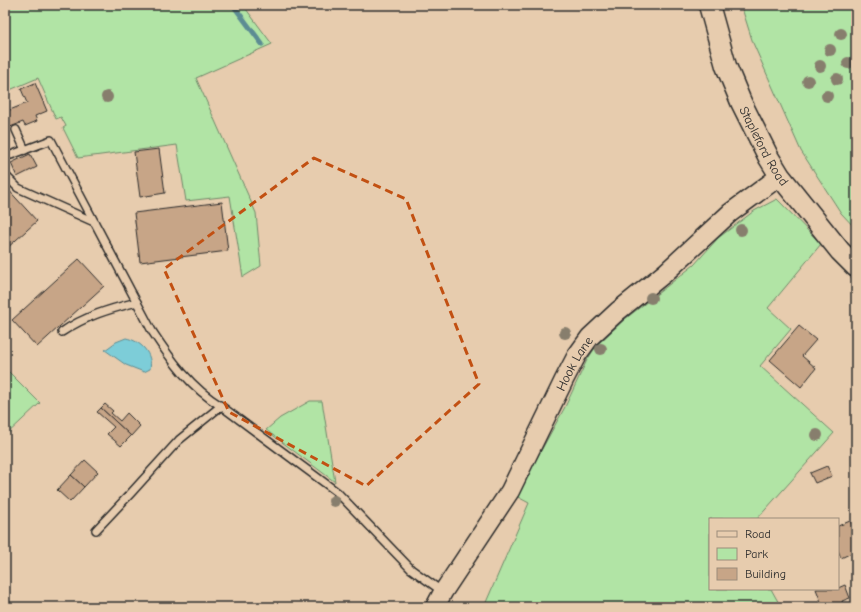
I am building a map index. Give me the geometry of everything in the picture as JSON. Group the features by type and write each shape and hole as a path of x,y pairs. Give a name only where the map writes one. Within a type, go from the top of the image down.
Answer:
{"main road":[{"name":"Stapleford Road","path":"710,5 726,66 741,102 769,158 780,176 840,250 856,267"}],"street":[{"name":"Hook Lane","path":"439,600 510,491 564,378 577,355 590,337 618,310 665,273 730,213 780,176"}],"lane":[{"path":"16,130 25,150"},
{"path":"11,155 51,140 136,302 168,356 185,377 207,397 337,492 411,568 439,600"},
{"path":"5,175 18,188 94,222"},
{"path":"62,332 73,324 88,317 136,302"},
{"path":"96,530 131,494 179,440 221,406"}],"highlighted area":[{"path":"314,158 406,199 479,384 366,486 229,412 164,269"}],"green space":[{"path":"5,5 243,5 272,44 196,78 256,213 261,266 243,277 230,196 186,201 177,145 78,158 63,128 66,126 61,117 56,119 38,78 5,92"},
{"path":"741,5 856,5 856,229 841,213 801,151 753,43"},
{"path":"777,199 821,244 768,308 791,329 760,366 834,433 758,518 709,518 709,590 772,590 781,607 484,607 529,503 516,496 565,407 587,360 597,345 625,319 694,265 718,238 754,211"},
{"path":"5,368 40,403 5,436"},
{"path":"310,401 322,401 335,482 266,430 280,418"}],"water":[{"path":"126,338 136,342 145,349 150,358 150,369 144,372 126,365 105,350 116,342"}],"building":[{"path":"35,83 47,111 35,116 37,121 25,126 23,122 5,129 5,112 27,103 21,89"},
{"path":"159,149 165,193 140,197 134,152"},
{"path":"30,154 37,167 17,177 11,163"},
{"path":"5,186 37,221 5,250"},
{"path":"222,202 228,251 140,262 134,213"},
{"path":"79,259 104,286 37,347 12,320"},
{"path":"799,326 816,340 802,356 816,368 801,387 770,360"},
{"path":"105,404 113,411 111,413 120,421 127,413 140,426 131,436 101,408"},
{"path":"101,408 131,436 121,446 107,434 114,427 97,412"},
{"path":"85,460 98,472 84,487 71,475"},
{"path":"827,466 832,476 815,483 810,473"},
{"path":"71,475 84,487 70,502 57,490"},
{"path":"850,521 856,533 856,543 852,544 856,551 841,558 839,553 839,526"},
{"path":"845,585 850,598 842,601 844,607 823,607 816,590 839,590 839,588"}],"waterway":[{"path":"233,5 262,44"}]}
